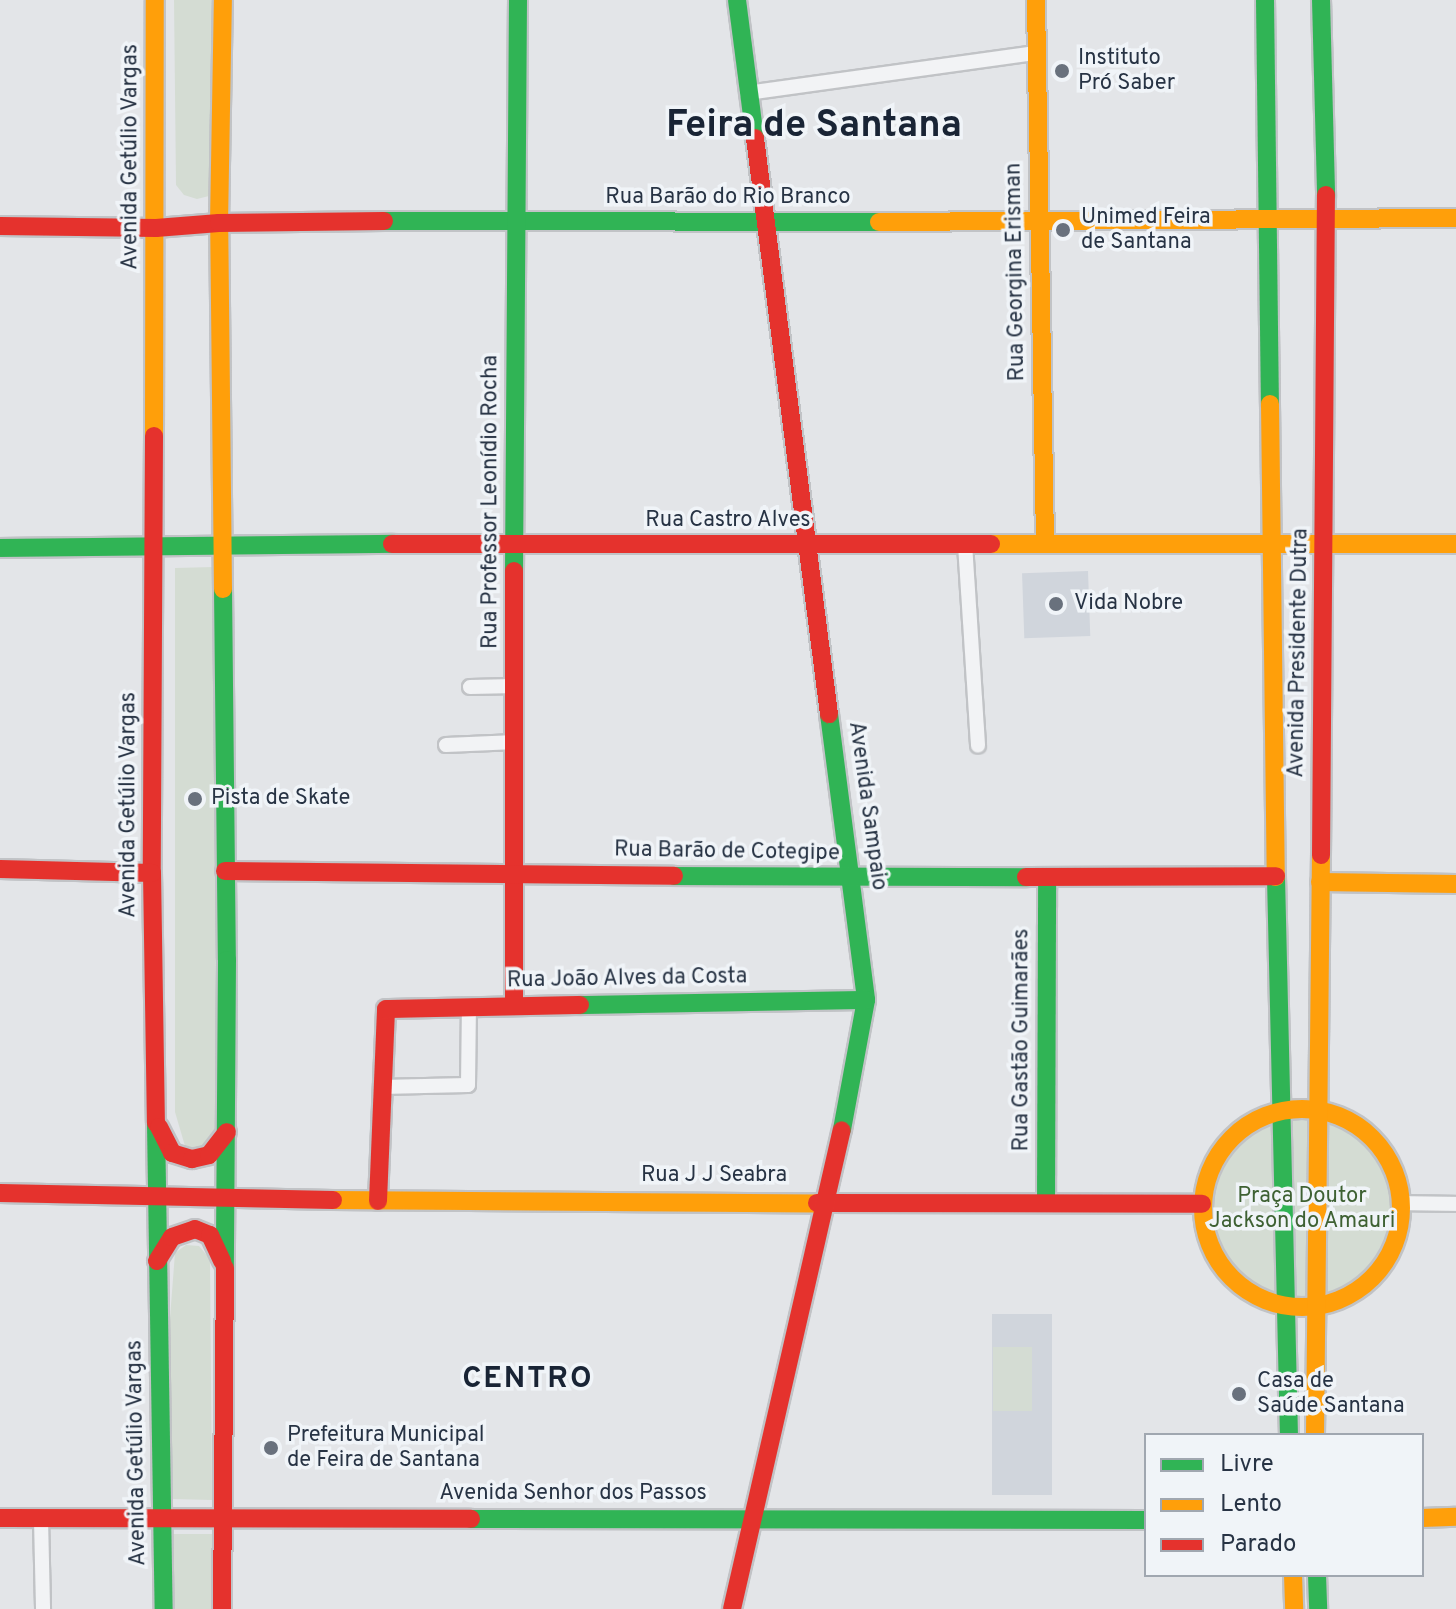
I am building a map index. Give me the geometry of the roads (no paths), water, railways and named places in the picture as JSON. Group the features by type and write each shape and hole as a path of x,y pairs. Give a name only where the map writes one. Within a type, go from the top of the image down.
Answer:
{"main road":[{"name":"Avenida Getúlio Vargas","path":"155,0 152,873 164,1609"},
{"path":"222,1609 227,1132 225,544 219,223 223,0"},
{"name":"Rua Professor Leonídio Rocha","path":"514,1005 514,220 518,0"},
{"name":"Avenida Sampaio","path":"732,1609 823,1200 853,1081 866,1000 853,878 806,545 737,0"},
{"name":"Rua Georgina Erisman","path":"1036,0 1045,544"},
{"name":"Avenida Presidente Dutra","path":"1265,0 1276,876 1289,1433"},
{"name":"Avenida Presidente Dutra","path":"1315,1433 1327,216 1321,0"},
{"name":"Rua Barão do Rio Branco","path":"0,226 156,228 219,223 514,220 765,224 1327,216 1456,218"},
{"name":"Rua Castro Alves","path":"0,548 514,543 1456,544"},
{"path":"0,869 152,873"},
{"name":"Rua Barão de Cotegipe","path":"225,871 853,878 1276,876"},
{"name":"Rua Gastão Guimarães","path":"1046,1203 1047,878"},
{"path":"1320,882 1456,884"},
{"name":"Rua João Alves da Costa","path":"381,1087 383,1015 389,1008 866,1000"},
{"path":"378,1201 381,1087"},
{"path":"1320,1109 1348,1120 1381,1148 1394,1172 1401,1203 1400,1227 1382,1268 1349,1296 1315,1307 1285,1307 1262,1300 1228,1275 1208,1243 1202,1204 1211,1169 1231,1137 1248,1124 1282,1110 1320,1109"},
{"path":"158,1126 172,1153 192,1159 209,1155 227,1132"},
{"name":"Rua J J Seabra","path":"0,1193 378,1201 823,1200 1202,1204"},
{"path":"157,1261 172,1237 195,1229 210,1235 224,1266"},
{"name":"Avenida Senhor dos Passos","path":"0,1518 163,1521 751,1517 1144,1520"},
{"path":"1424,1518 1456,1517"},
{"path":"1293,1577 1294,1609"},
{"path":"1317,1577 1318,1609"}],"street":[{"path":"747,93 1036,53"},
{"path":"965,544 978,746"},
{"path":"470,687 516,686"},
{"path":"446,745 516,742"},
{"path":"381,1087 468,1085 469,1006"},
{"path":"1401,1203 1456,1204"},
{"path":"41,1519 43,1609"}],"place":[{"name":"Instituto Pró Saber","path":"1062,71"},
{"name":"Unimed Feira de Santana","path":"1063,230"},
{"name":"Vida Nobre","path":"1056,604"},
{"name":"Pista de Skate","path":"195,799"},
{"name":"Casa de Saúde Santana","path":"1239,1394"},
{"name":"Prefeitura Municipal de Feira de Santana","path":"271,1448"}],"district":[{"name":"Feira de Santana","path":"814,127"},
{"name":"CENTRO","path":"528,1380"}],"park label":[{"name":"Praça Doutor Jackson do Amauri","path":"1302,1208"}]}
